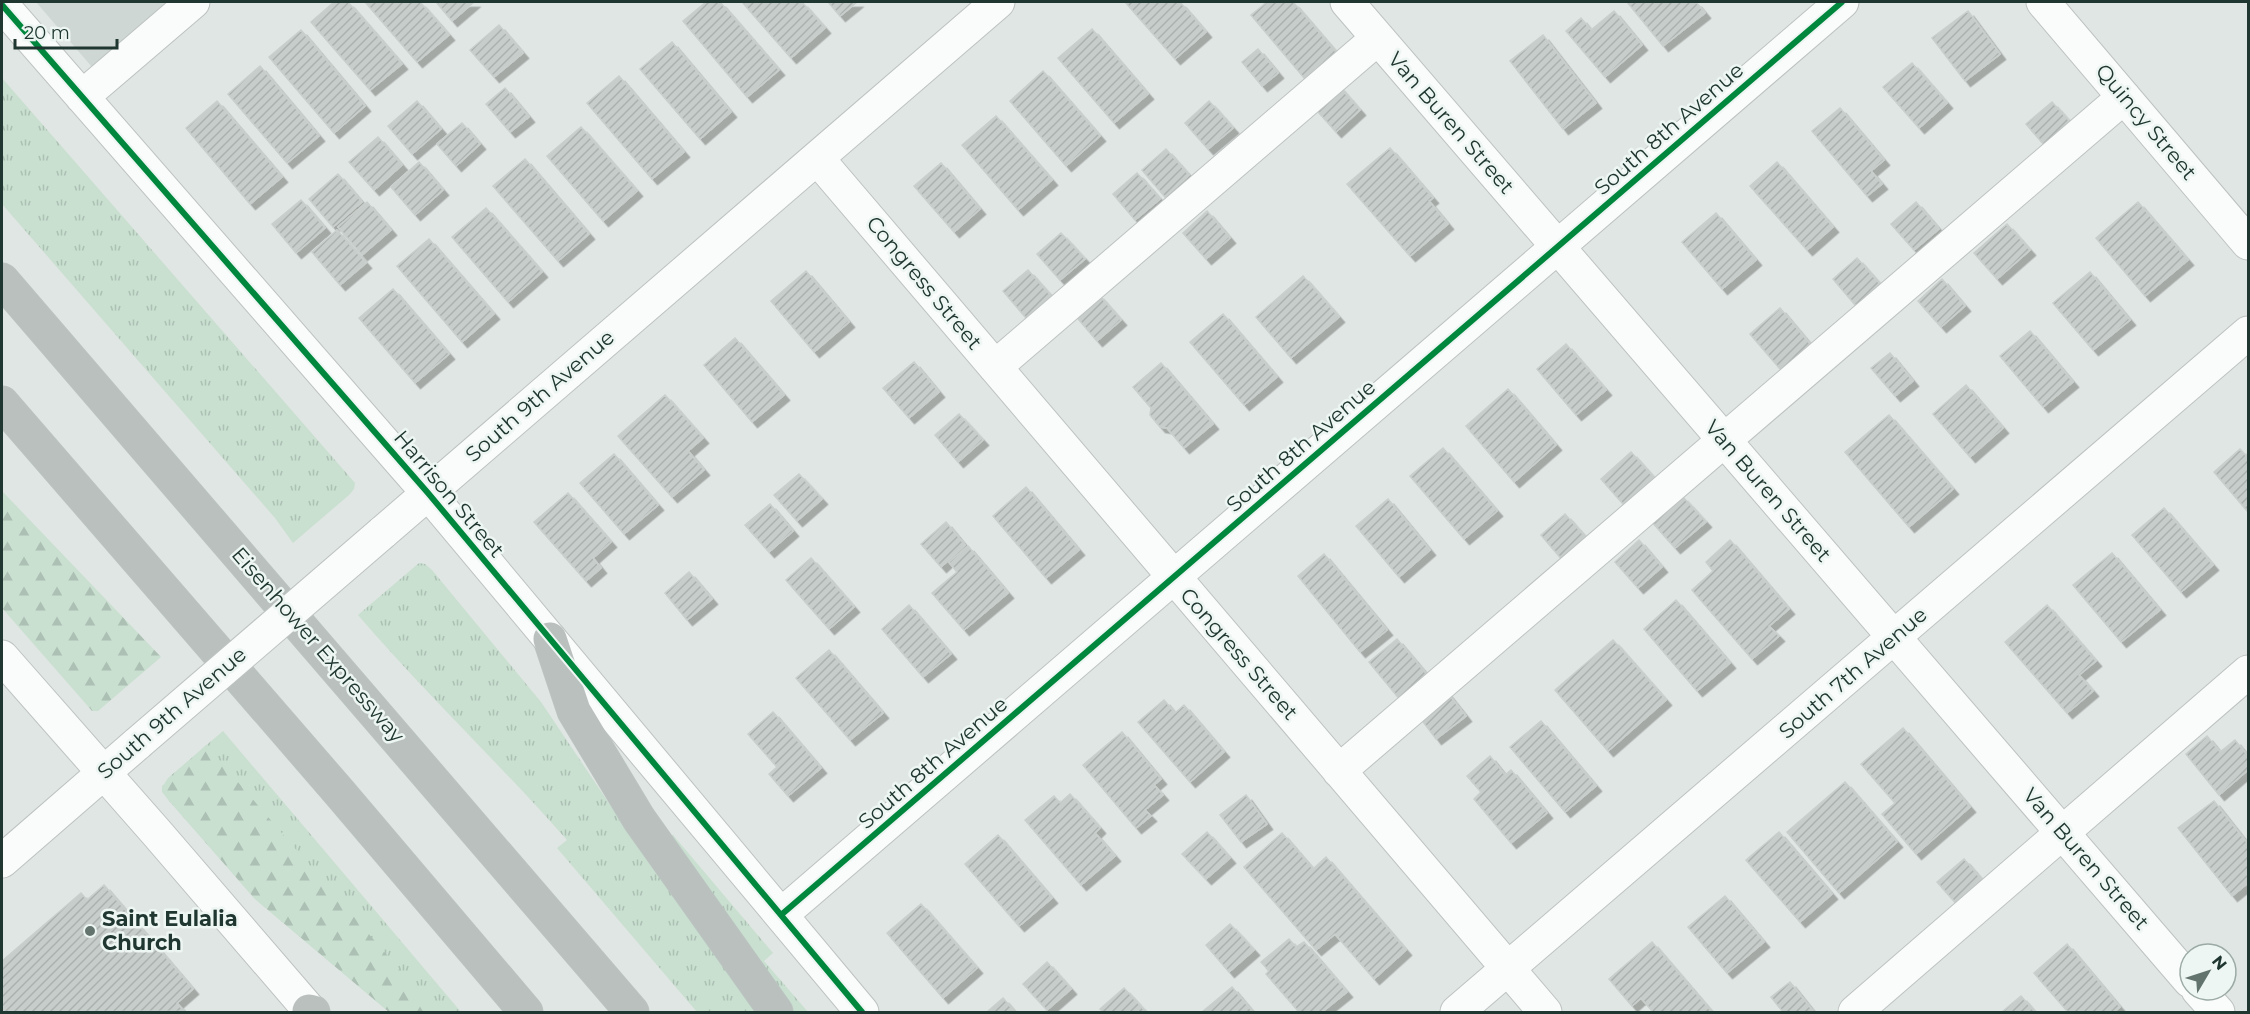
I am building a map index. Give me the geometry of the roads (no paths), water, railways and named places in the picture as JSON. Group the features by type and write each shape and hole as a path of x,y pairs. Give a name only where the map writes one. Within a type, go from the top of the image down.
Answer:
{"highway":[{"name":"Eisenhower Expressway","path":"2,280 632,1012"},
{"path":"2,403 526,1012"},
{"path":"550,639 574,711 639,819 776,1012"}],"street":[{"path":"82,97 193,2"},
{"name":"South 9th Avenue","path":"2,861 998,2"},
{"name":"Van Buren Street","path":"1347,2 2178,967"},
{"name":"South 8th Avenue","path":"781,915 1842,2"},
{"name":"Quincy Street","path":"2043,2 2248,243"},
{"name":"Harrison Street","path":"15,8 82,97 428,493 862,1012"},
{"path":"995,367 1378,38"},
{"path":"1339,771 2124,97"},
{"name":"Congress Street","path":"817,158 1545,1012"},
{"name":"South 7th Avenue","path":"1457,1012 2248,333"},
{"path":"2,657 105,772 311,1012"},
{"path":"1855,1012 2248,672"}],"place":[{"name":"Saint Eulalia Church","path":"90,931"}]}
